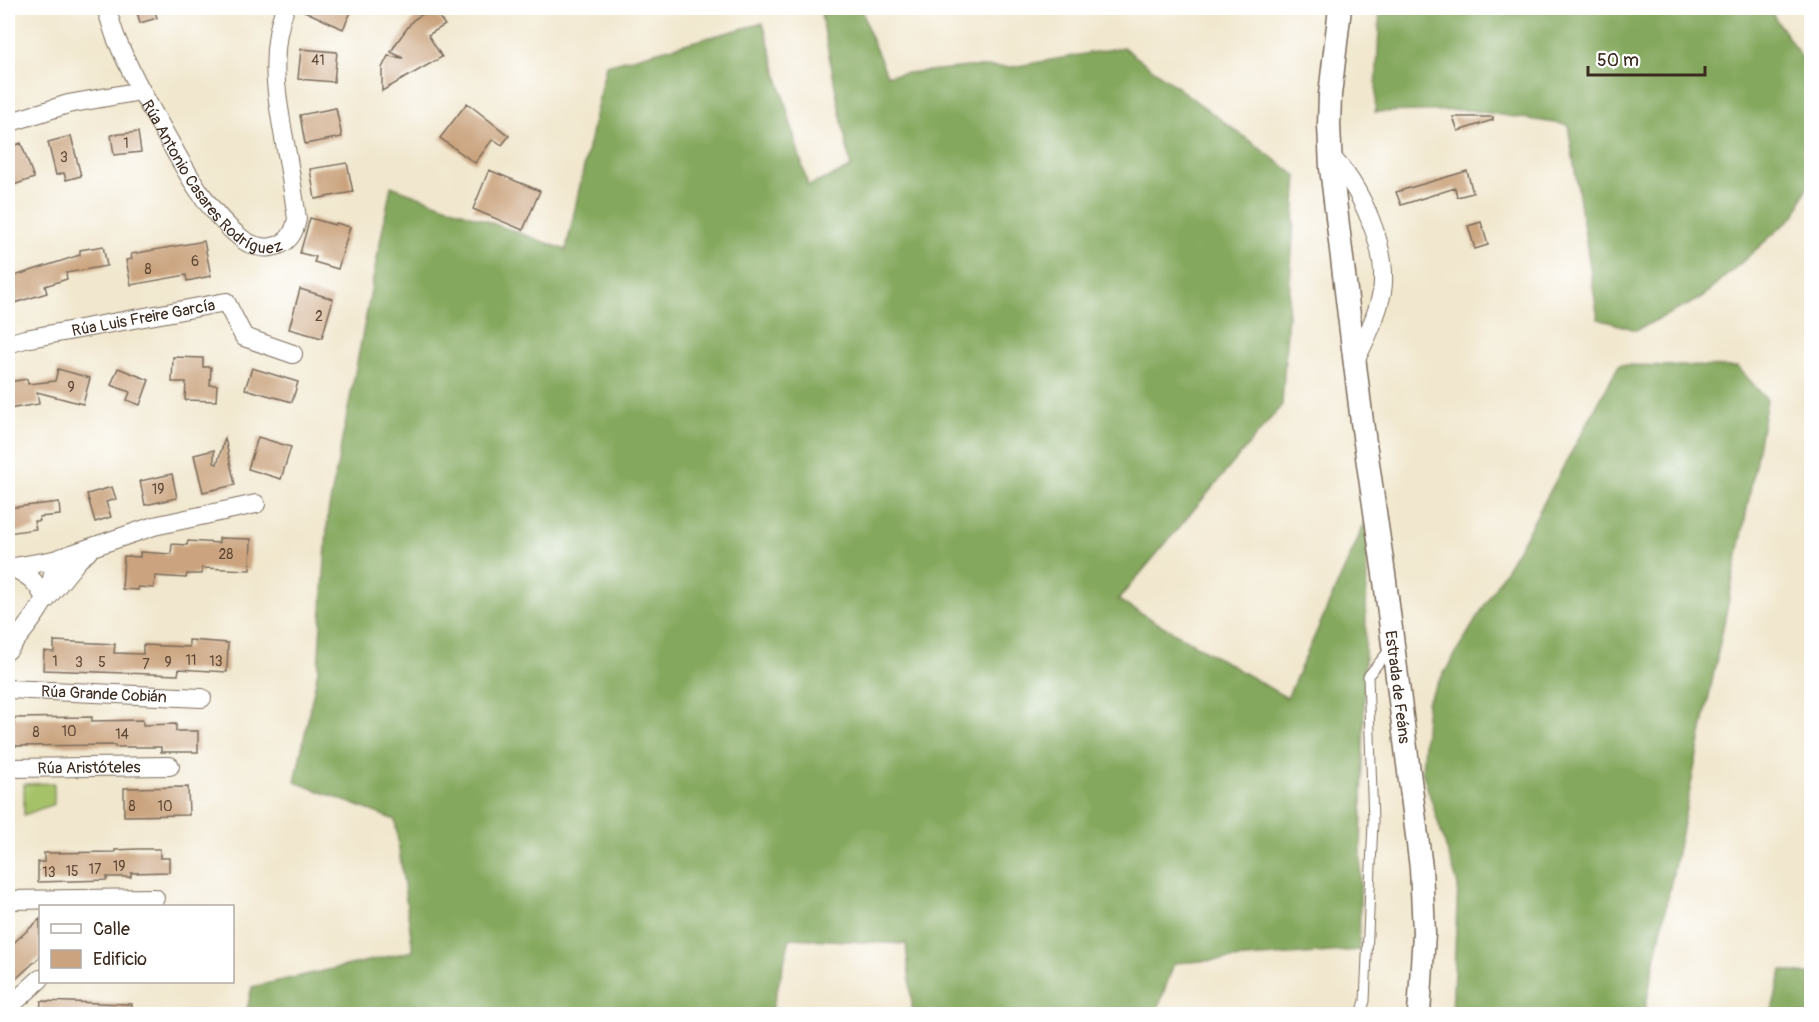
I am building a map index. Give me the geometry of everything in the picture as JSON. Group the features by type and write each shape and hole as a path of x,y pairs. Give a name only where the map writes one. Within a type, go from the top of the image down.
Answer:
{"street":[{"name":"Rúa Antonio Casares Rodríguez","path":"106,8 116,37 141,91 187,175 221,219 243,240 255,246 268,248 288,241 295,230 297,219 274,74 278,25 285,8"},
{"name":"Estrada de Feáns","path":"1340,8 1330,95 1330,156 1421,868 1424,933 1419,1014"},
{"path":"8,123 68,104 141,91"},
{"path":"1330,156 1350,180 1376,231 1383,275 1382,293 1371,327 1355,361"},
{"name":"Rúa Luis Freire García","path":"8,344 225,302 244,337 293,354"},
{"path":"10,568 54,560 154,526 256,504"},
{"path":"8,650 79,559 93,548"},
{"path":"46,600 54,560"},
{"path":"10,568 27,574 39,587 46,600"},
{"name":"Rúa Grande Cobián","path":"8,688 202,698"},
{"name":"Rúa Aristóteles","path":"8,768 170,766"},
{"path":"8,900 155,898"},
{"path":"8,1008 39,980"}],"lane":[{"path":"1361,1014 1365,1001 1373,822 1368,676 1392,647"}],"green space":[{"path":"833,8 862,8 869,33 887,75 968,67 1012,67 1123,47 1297,176 1282,405 1118,600 1287,698 1368,516 1359,950 1174,963 1156,1014 913,1014 906,944 790,938 771,1014 246,1014 252,987 413,951 395,820 295,782 318,670 328,513 391,186 566,250 606,65 763,23 808,186 851,168 821,14"},
{"path":"1380,8 1768,8 1811,71 1811,178 1796,214 1700,299 1636,330 1598,319 1568,125 1469,110 1375,112"},
{"path":"1619,365 1738,367 1767,400 1744,525 1644,1014 1452,1014 1458,885 1422,771 1427,702 1525,537"},
{"path":"54,783 54,804 24,815 24,784"},
{"path":"1782,970 1811,975 1811,1014 1771,1014"}],"building":[{"path":"136,8 154,8 157,18 140,23"},
{"path":"298,8 353,8 343,29"},
{"path":"432,8 445,25 428,35 442,57 382,91 382,68 388,56 403,58 391,52 413,20"},
{"path":"301,49 337,52 334,82 298,79"},
{"path":"467,103 509,136 502,145 493,139 475,163 440,138"},
{"path":"336,108 342,137 305,144 300,115"},
{"path":"1453,117 1493,117 1493,120 1458,131"},
{"path":"138,132 141,152 114,155 111,135"},
{"path":"71,136 81,176 66,180 64,173 56,175 48,142"},
{"path":"21,143 34,178 8,187 8,148"},
{"path":"347,163 353,192 315,199 310,169"},
{"path":"489,170 540,191 523,230 473,209"},
{"path":"1467,171 1473,193 1457,197 1455,188 1401,205 1396,192"},
{"path":"310,218 350,227 338,269 314,262 316,257 300,253"},
{"path":"1481,222 1488,245 1475,249 1468,226"},
{"path":"204,241 211,276 187,281 186,275 131,285 126,260 132,259 131,254"},
{"path":"103,246 107,266 66,273 67,279 45,286 47,293 8,305 8,278 80,255 80,250"},
{"path":"300,289 333,299 322,338 289,329"},
{"path":"173,357 203,358 203,367 211,367 210,385 217,385 216,401 185,400 186,382 172,382"},
{"path":"118,368 149,380 140,405 127,400 130,392 111,385"},
{"path":"252,368 298,382 292,402 245,389"},
{"path":"58,369 90,378 83,404 37,392 39,404 8,409 8,382 27,379 28,384 55,381"},
{"path":"258,437 291,447 281,479 248,469"},
{"path":"225,438 235,485 203,492 194,455 214,450 214,463 217,464"},
{"path":"172,474 177,498 145,505 140,481"},
{"path":"112,487 116,499 106,502 111,517 95,522 87,494"},
{"path":"59,502 60,515 39,517 40,521 34,521 36,529 8,533 8,508"},
{"path":"219,538 251,539 250,570 202,568 202,574 187,574 186,578 155,576 154,588 122,589 124,556 140,557 140,552 171,554 172,544 187,545 188,541 219,543"},
{"path":"189,640 228,643 227,672 179,669 178,675 43,670 44,651 54,652 54,641 115,644 114,653 143,654 143,645 189,647"},
{"path":"92,717 92,721 143,720 143,725 176,724 176,731 198,731 198,752 161,752 161,747 115,747 115,745 14,746 14,718"},
{"path":"188,787 189,815 124,816 124,788"},
{"path":"160,849 160,858 169,858 169,872 131,873 131,877 107,877 107,880 38,882 38,862 44,862 44,853 115,852 115,850"},
{"path":"39,920 39,958 8,986 8,948"},
{"path":"41,1001 132,1004 132,1014 40,1014"}]}
